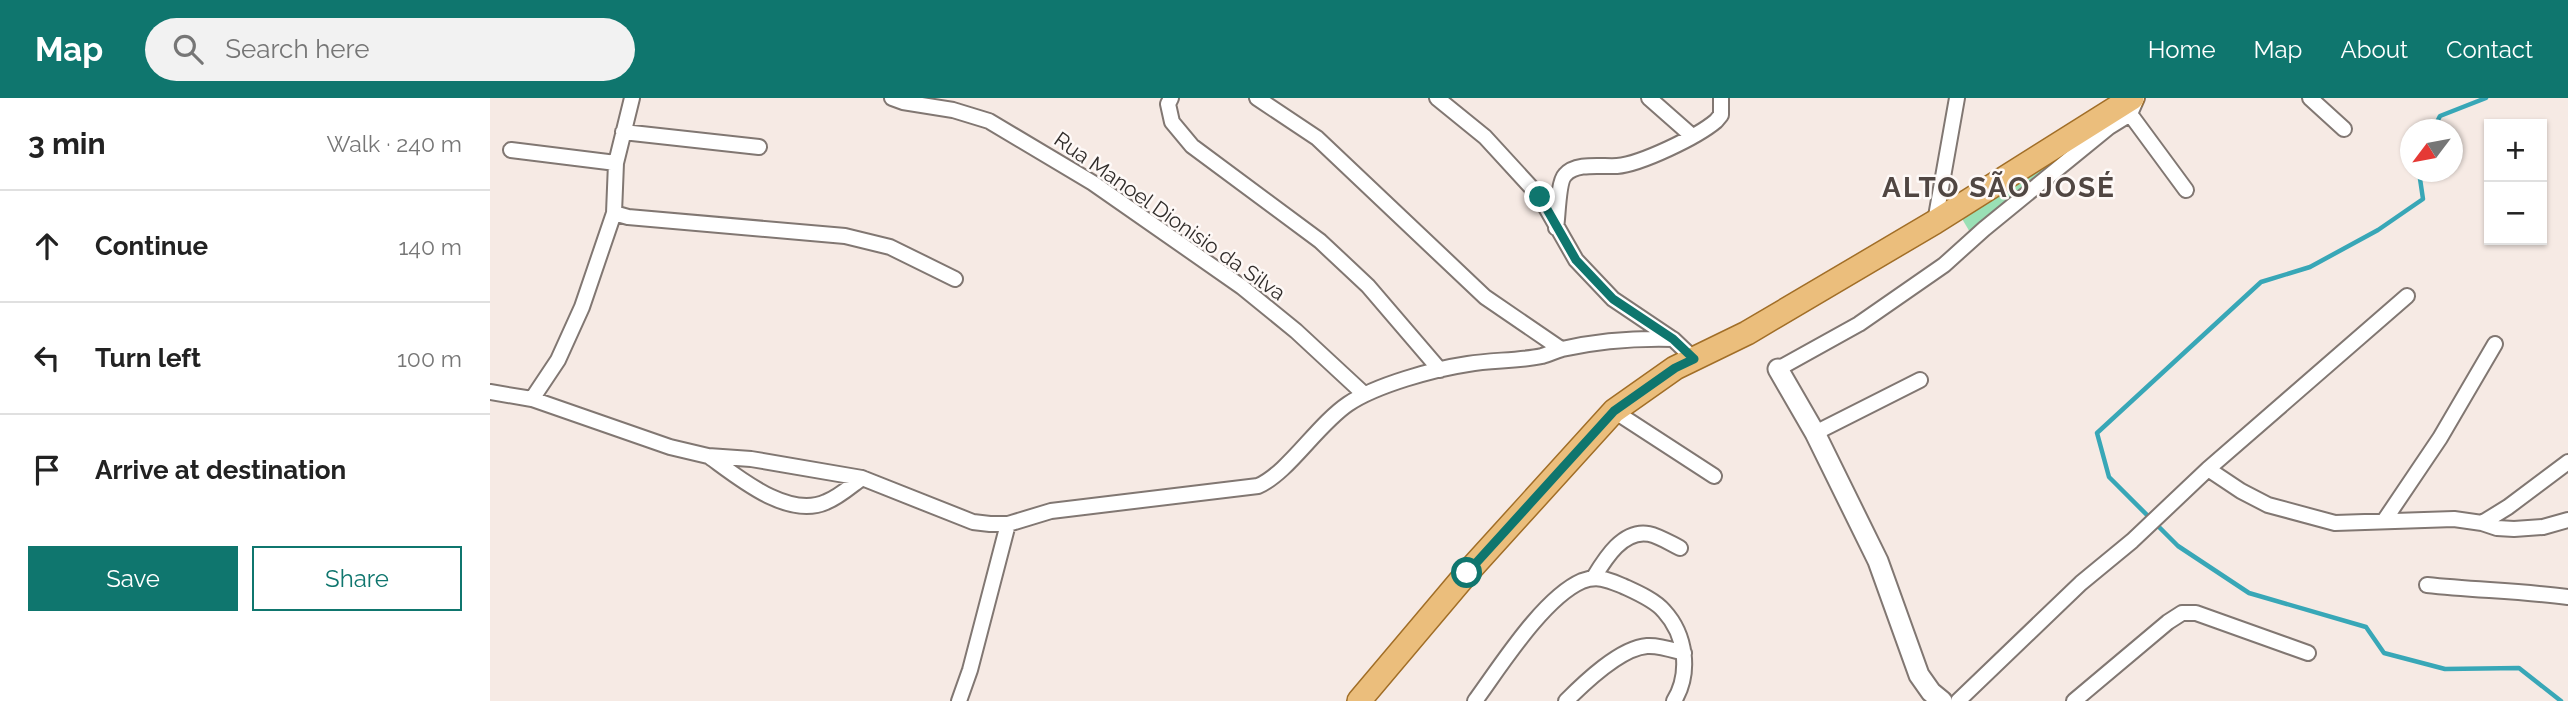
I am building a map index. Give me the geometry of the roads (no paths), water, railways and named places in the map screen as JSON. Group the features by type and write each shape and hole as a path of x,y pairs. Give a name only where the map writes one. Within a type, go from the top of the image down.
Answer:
{"main road":[{"path":"1359,701 1467,573 1614,411 1675,368 1747,333 2131,106"}],"street":[{"path":"532,399 558,360 582,307 614,213 616,163 632,98"},
{"name":"Rua Manoel Dionisio da Silva","path":"892,98 953,110 989,121 1093,183 1242,287 1296,331 1364,394"},
{"path":"1171,98 1168,104 1172,122 1192,146 1320,241 1368,286 1440,370"},
{"path":"1257,98 1317,138 1485,297 1561,349"},
{"path":"1437,98 1485,137 1540,197 1576,260 1613,299 1673,339 1694,359"},
{"path":"1649,98 1691,135"},
{"path":"1556,228 1561,181 1568,172 1585,167 1622,165 1651,156 1709,127 1721,116 1721,98"},
{"path":"1935,222 1957,98"},
{"path":"1942,701 1931,692 1919,675 1878,561 1815,433 1779,369 1859,324 1944,265 2099,135 2137,98"},
{"path":"2310,98 2344,129"},
{"path":"2131,106 2186,190"},
{"path":"623,132 759,147"},
{"path":"511,150 616,163"},
{"path":"614,213 628,217 845,236 890,247 955,279"},
{"path":"1958,701 2081,583 2407,296"},
{"path":"490,392 532,399 670,447 708,456 751,459 862,478 973,522 1008,524 1051,511 1258,486 1274,477 1337,413 1364,394 1440,370 1468,363 1542,356 1561,349 1616,341 1673,339"},
{"path":"2384,521 2440,438 2495,344"},
{"path":"1815,433 1920,380"},
{"path":"1614,411 1714,476"},
{"path":"708,456 766,494 797,505 825,503 862,478"},
{"path":"2482,523 2568,462"},
{"path":"2208,469 2268,505 2335,523 2454,519 2514,529 2543,527 2568,520"},
{"path":"959,701 970,670 1008,524"},
{"path":"1594,577 1608,554 1618,544 1640,534 1649,534 1679,548"},
{"path":"1475,701 1537,619 1566,591 1594,577 1605,578 1628,588 1664,610 1678,632 1685,653 1685,670 1674,701"},
{"path":"2427,585 2525,591 2568,597"},
{"path":"2074,701 2182,613 2196,613 2308,653"},
{"path":"1566,701 1584,683 1628,652 1650,646 1685,653"}],"waterway":[{"path":"2438,119 2440,116 2486,98"},
{"path":"2420,182 2423,199 2378,230 2310,267 2261,282 2097,433 2109,477 2178,546 2249,593 2366,627 2384,653 2445,669 2519,668 2561,701"}],"district":[{"name":"ALTO SÃO JOSÉ","path":"1999,187"}]}
